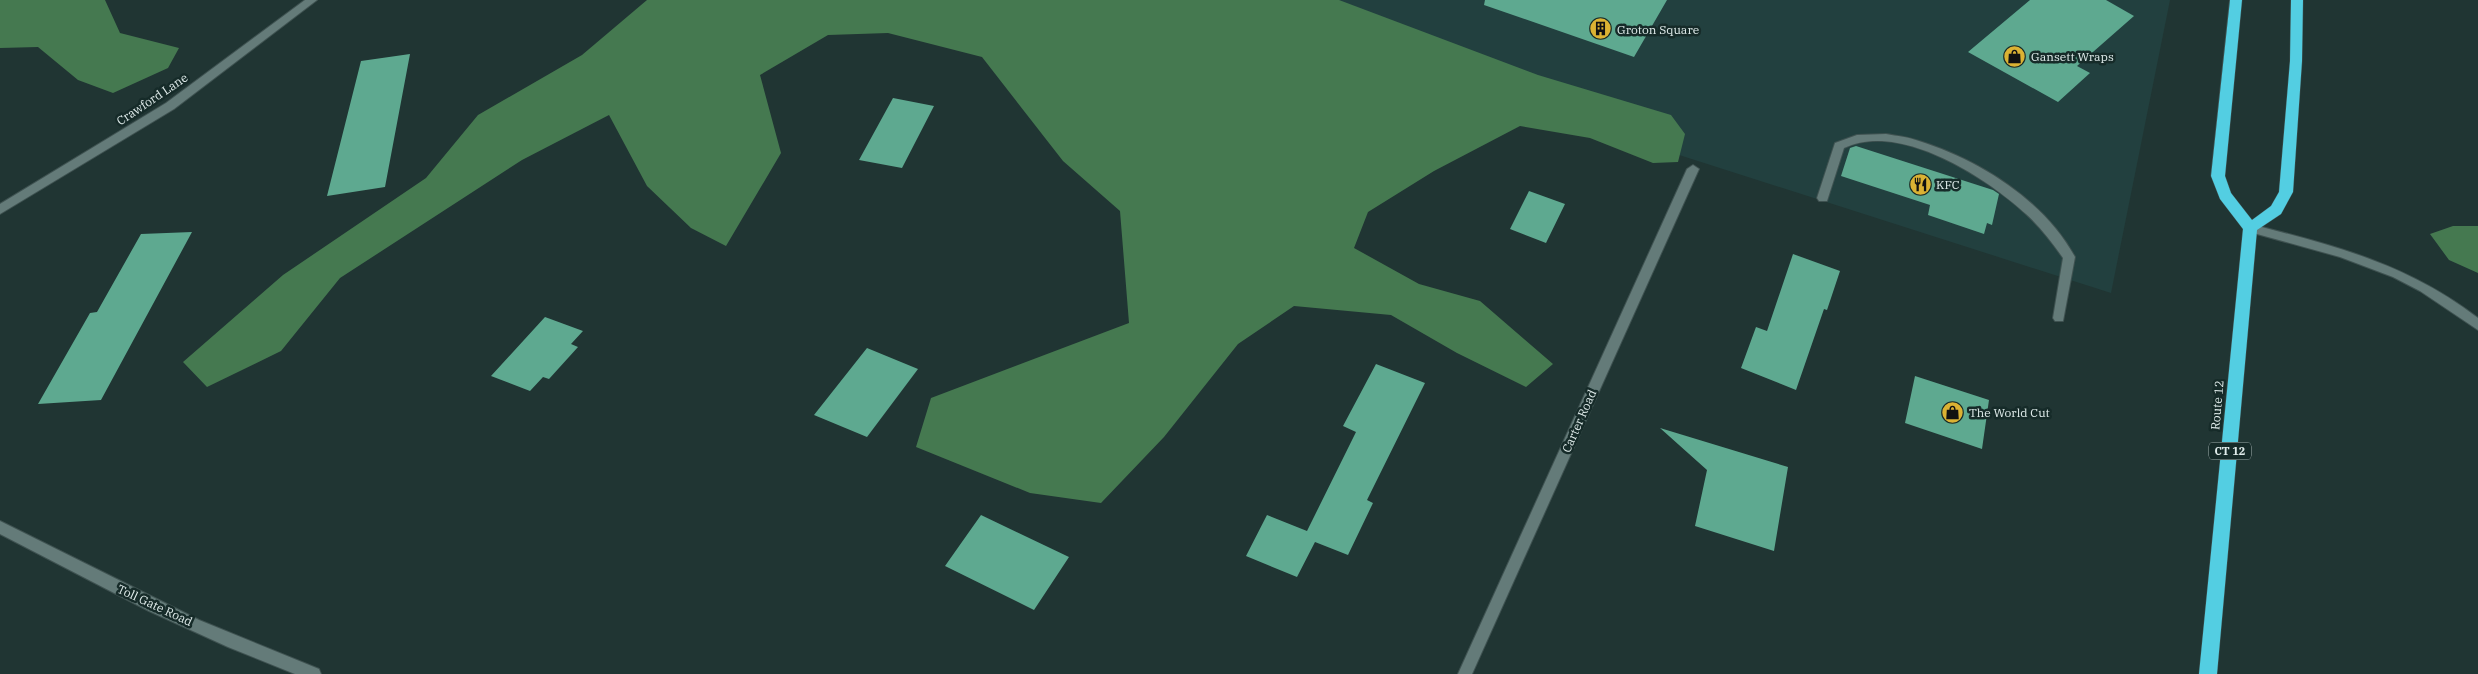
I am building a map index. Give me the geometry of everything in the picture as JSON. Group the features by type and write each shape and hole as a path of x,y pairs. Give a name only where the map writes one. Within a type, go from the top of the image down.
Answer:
{"highway":[{"path":"2236,0 2218,176 2225,195 2250,228 2276,210 2284,198 2288,183 2296,61 2297,0"},
{"name":"Route 12","path":"2208,674 2250,228"}],"street":[{"name":"Crawford Lane","path":"0,210 170,106 312,0"},
{"path":"1823,198 1839,146 1857,139 1889,139 1922,146 1961,162 1999,183 2058,237 2070,258 2059,318"},
{"name":"Carter Road","path":"1465,674 1693,169"},
{"path":"2250,228 2358,257 2391,269 2432,291 2478,325"},
{"name":"Toll Gate Road","path":"0,527 100,580 261,655 314,674"}],"shaded area":[{"path":"1276,0 2170,0 2111,293 1651,146"}],"green space":[{"path":"0,0 105,0 120,33 179,48 168,68 113,93 78,80 38,47 0,48"},
{"path":"647,0 1339,0 1538,75 1671,115 1685,134 1678,162 1653,163 1590,138 1520,126 1434,171 1368,212 1354,248 1419,284 1480,301 1553,364 1526,387 1457,353 1391,315 1294,306 1238,344 1164,437 1101,503 1030,493 916,447 931,398 1129,323 1120,211 1063,161 982,57 888,33 828,35 760,75 781,153 726,246 691,228 647,186 609,115 522,160 340,278 281,351 207,387 183,362 283,275 426,178 478,115 582,55"},
{"path":"2453,226 2478,226 2478,273 2449,260 2430,234"}],"building":[{"name":"Groton Square","path":"1485,0 1667,0 1634,57 1484,5"},
{"path":"2030,0 2106,0 2134,16 2077,66 2090,73 2058,102 1968,52"},
{"path":"410,54 385,187 327,196 361,61"},
{"path":"893,98 934,106 902,168 859,160"},
{"name":"KFC","path":"1856,146 1993,190 1999,194 1992,225 1987,223 1984,234 1928,215 1930,205 1841,176 1850,148"},
{"path":"1529,191 1565,204 1546,243 1510,229"},
{"path":"192,232 101,400 38,404 90,313 97,312 141,234"},
{"path":"1793,254 1840,271 1827,310 1824,309 1796,390 1741,368 1756,327 1767,331"},
{"path":"545,317 583,331 571,344 578,347 549,379 543,377 530,391 491,376"},
{"path":"867,348 918,369 867,437 814,415"},
{"path":"1376,364 1425,383 1367,500 1373,503 1348,555 1315,542 1297,577 1246,556 1267,515 1307,531 1356,432 1343,426"},
{"path":"1915,376 1989,400 1982,449 1905,423"},
{"path":"1660,428 1788,467 1774,551 1695,526 1707,470"},
{"path":"981,515 1069,557 1034,610 945,566"}],"place":[{"name":"Groton Square","path":"1601,29"},
{"name":"Gansett Wraps","path":"2015,56"},
{"name":"KFC","path":"1920,184"},
{"name":"The World Cut","path":"1953,412"}]}
